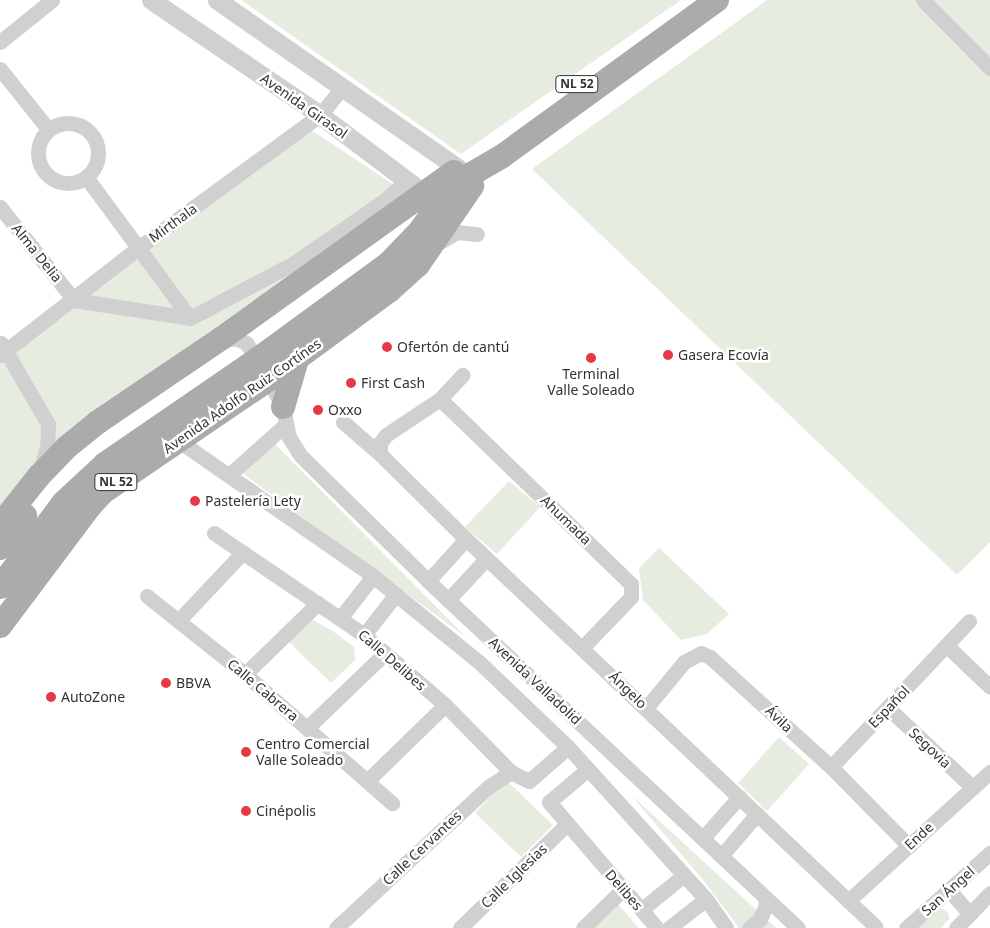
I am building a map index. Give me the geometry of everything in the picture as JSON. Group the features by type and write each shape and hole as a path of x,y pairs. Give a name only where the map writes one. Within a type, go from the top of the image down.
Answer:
{"main road":[{"name":"Avenida Adolfo Ruiz Cortínes","path":"0,524 39,476 62,452 98,422 230,338 446,189 695,0"},
{"path":"490,156 717,0"},
{"name":"Avenida Adolfo Ruiz Cortínes","path":"0,626 95,500 115,483 178,441 264,369 298,356 389,291 418,265 426,254 446,189"},
{"path":"0,587 64,502 82,483 104,464 264,369 388,264 420,231 446,189"},
{"path":"0,535 42,482 78,446 111,420 230,338"},
{"path":"0,548 72,459 230,338"},
{"path":"284,416 298,356"}],"street":[{"path":"0,42 52,0"},
{"name":"Avenida Girasol","path":"151,0 320,115 446,189"},
{"path":"217,0 342,88 446,189"},
{"path":"923,0 990,68"},
{"path":"0,69 48,129"},
{"name":"Mirthala","path":"2,349 74,300 138,248 320,115 342,88"},
{"path":"63,123 79,124 88,130 95,138 98,148 98,159 94,170 78,182 62,183 54,180 42,168 38,152 43,136 48,129 63,123"},
{"path":"86,177 190,318"},
{"path":"74,300 190,318 294,263 385,200 446,189"},
{"name":"Alma Delia","path":"0,207 74,300"},
{"path":"426,254 437,243 456,232 477,234"},
{"name":"Avenida Valladolid","path":"230,338 246,343 264,369 284,416 294,448 300,456 448,600 798,928"},
{"path":"2,349 48,424 62,452"},
{"path":"380,454 380,443 386,435 440,399 462,375"},
{"name":"Ahumada","path":"440,399 631,584 631,597 582,648"},
{"path":"229,475 284,416"},
{"name":"Ángelo","path":"342,422 380,454 466,539 876,927"},
{"path":"39,476 47,446 48,424"},
{"name":"Avenida Valladolid","path":"178,441 373,576 504,684 568,747 706,899 727,928"},
{"name":"Calle Delibes","path":"214,533 341,617 364,635 445,705 512,772 530,781 568,747"},
{"path":"428,581 466,539"},
{"path":"179,620 243,552"},
{"path":"448,600 486,558"},
{"path":"341,617 373,576"},
{"path":"364,635 396,594"},
{"name":"Calle Cabrera","path":"147,596 179,620 308,727 392,803"},
{"path":"245,674 318,603"},
{"name":"Español","path":"830,767 969,621"},
{"path":"947,646 990,687"},
{"name":"Ávila","path":"646,708 684,662 701,653 718,662 830,767 909,846"},
{"path":"308,727 384,654"},
{"path":"368,780 445,705"},
{"name":"Segovia","path":"888,708 972,787"},
{"path":"567,824 549,802 588,769"},
{"name":"Calle Cervantes","path":"336,928 488,787 512,772"},
{"name":"Ende","path":"848,901 990,772"},
{"path":"703,838 739,797"},
{"path":"722,855 757,814"},
{"name":"Delibes","path":"567,824 657,928"},
{"name":"Calle Iglesias","path":"460,928 567,824"},
{"name":"San Ángel","path":"906,928 990,853"},
{"path":"642,909 684,875"},
{"path":"583,928 624,888"},
{"path":"949,890 970,914"},
{"path":"956,928 990,893"},
{"path":"748,928 760,919 766,904 765,897"},
{"path":"669,928 706,899"}],"shaded area":[{"path":"241,0 681,0 461,154"},
{"path":"767,0 990,0 990,57 976,65 990,75 990,542 957,575 532,169"},
{"path":"311,130 408,194 72,427 47,452 0,513 0,360"},
{"path":"274,443 466,637 238,470"},
{"path":"509,481 540,507 497,554 465,527"},
{"path":"659,548 729,614 707,634 681,640 643,600 639,568"},
{"path":"313,620 334,632 354,647 355,660 331,683 287,640"},
{"path":"779,737 809,764 767,811 738,783"},
{"path":"506,780 553,825 521,857 475,813"},
{"path":"631,795 776,928 739,928 704,881"},
{"path":"616,902 639,928 589,928"},
{"path":"938,907 947,911 950,918 941,928 916,928"}],"place":[{"name":"Ofertón de cantú","path":"387,347"},
{"name":"Gasera Ecovía","path":"668,355"},
{"name":"Terminal Valle Soleado","path":"591,358"},
{"name":"First Cash","path":"351,383"},
{"name":"Oxxo","path":"318,410"},
{"name":"Pastelería Lety","path":"195,501"},
{"name":"BBVA","path":"166,683"},
{"name":"AutoZone","path":"51,697"},
{"name":"Centro Comercial Valle Soleado","path":"246,752"},
{"name":"Cinépolis","path":"246,811"}]}
